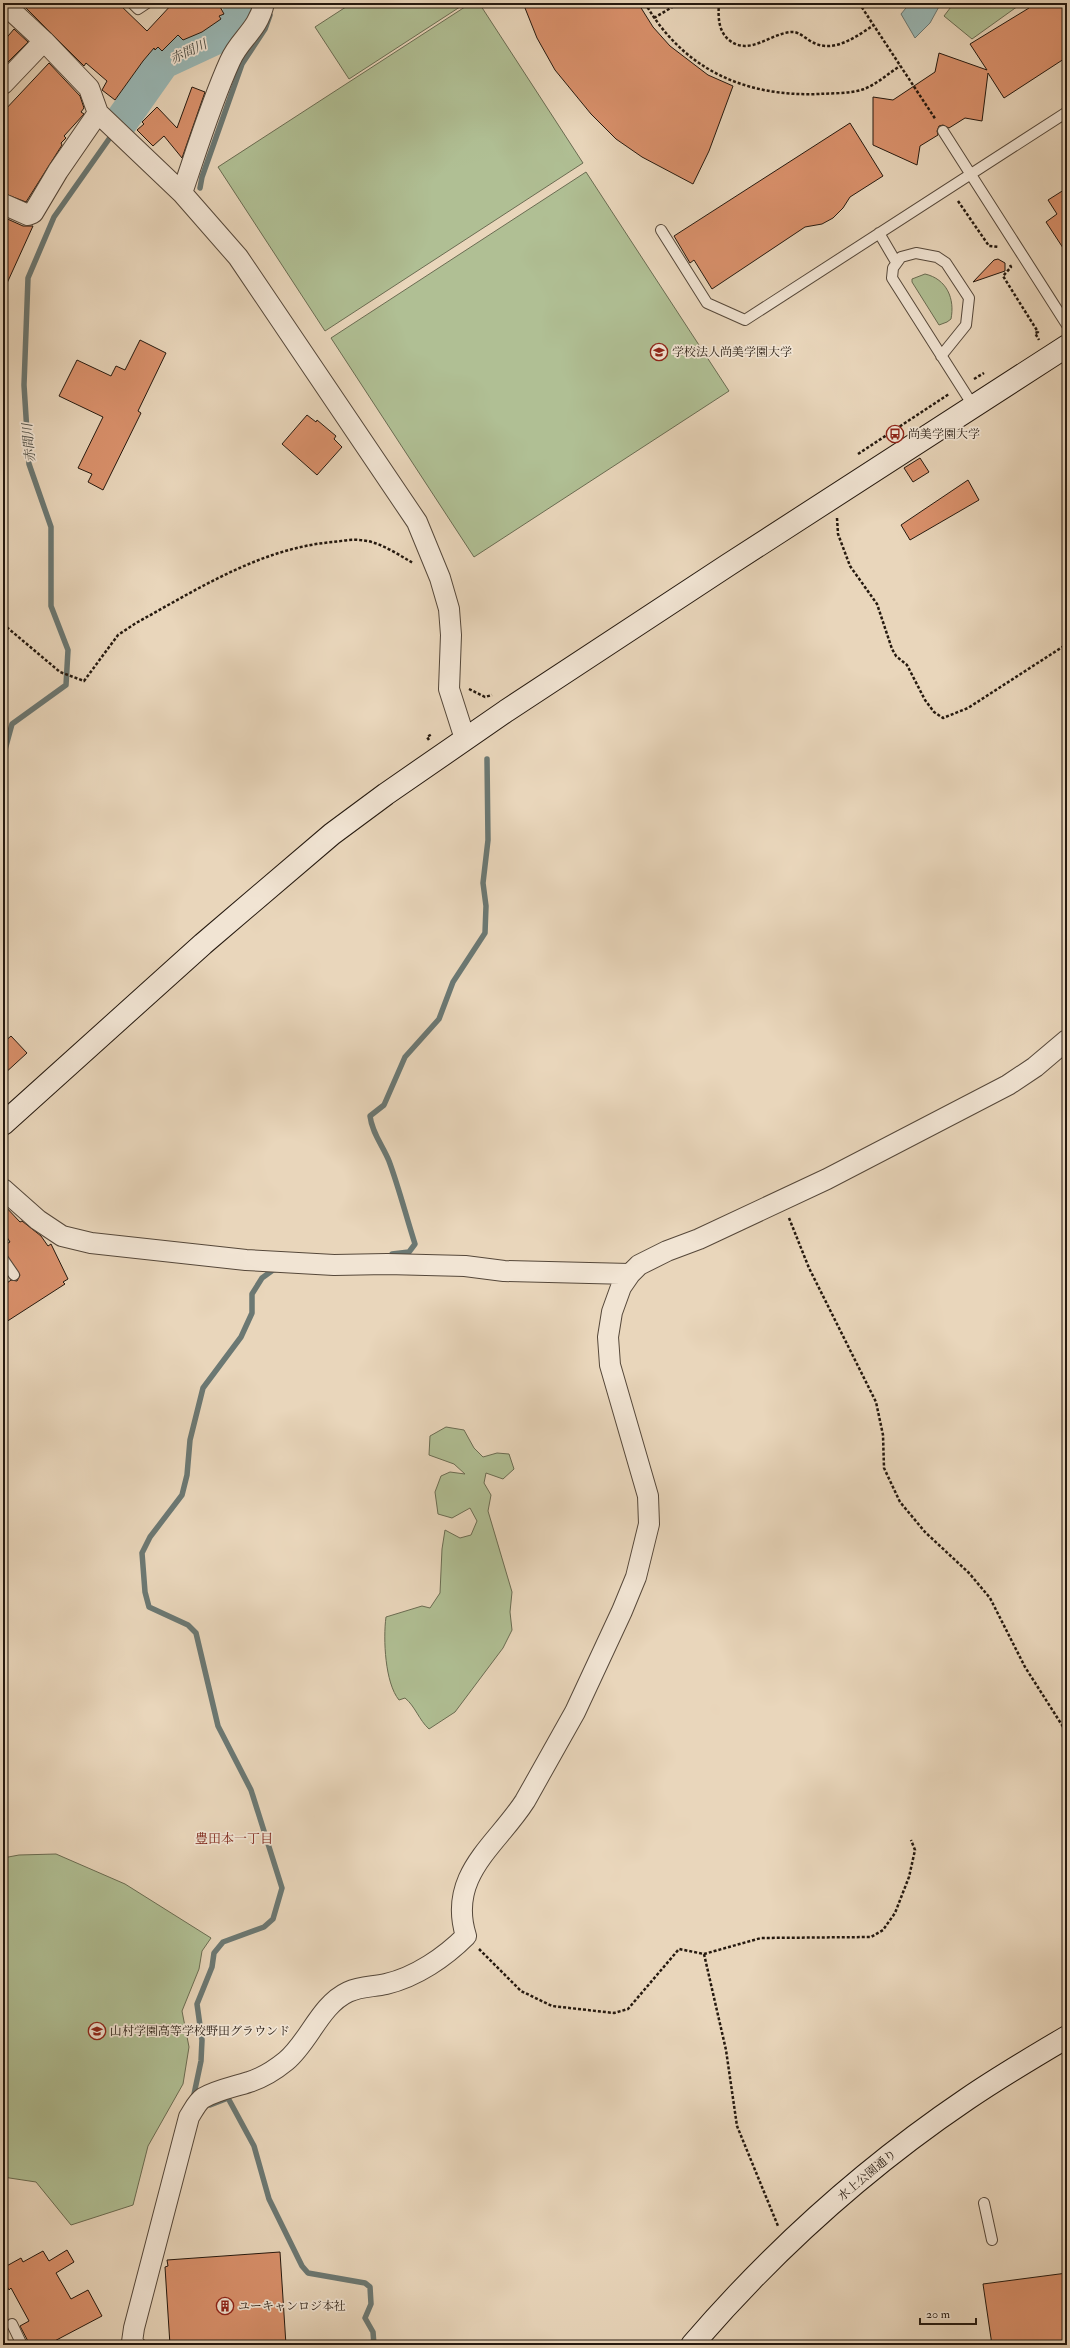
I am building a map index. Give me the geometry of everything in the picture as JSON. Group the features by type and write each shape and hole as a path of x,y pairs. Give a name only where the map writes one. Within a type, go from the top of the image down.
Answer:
{"street":[{"path":"182,193 206,123 231,59 257,25 264,3"},
{"path":"14,7 89,88 98,113 182,193 238,257 374,456 417,522 440,578 448,609 451,635 449,689 465,739"},
{"path":"3,84 44,41"},
{"path":"3,204 28,215 33,213 58,171 98,113"},
{"path":"3,1124 134,1004 326,839 386,794 465,739 1067,346"},
{"path":"131,2344 189,2117 197,2104 212,2094 265,2075 286,2061 310,2034 326,2010 347,1992 368,1985 398,1981 440,1958 466,1936 462,1910 471,1870 486,1848 516,1815 575,1712 622,1611 636,1577 649,1524 648,1496 639,1458 610,1365 608,1337 612,1312 621,1287 630,1274 639,1265 667,1251 699,1239 782,1200 1008,1085 1035,1067 1067,1040"},
{"path":"3,1189 38,1220 62,1236 90,1243 246,1260 334,1265 387,1264 465,1266 504,1271 630,1274"},
{"name":"水上公園通り","path":"692,2345 736,2295 786,2245 908,2141 966,2099 1067,2037"}],"lane":[{"path":"132,3 138,9 146,3"},
{"path":"661,230 707,303 745,320 1067,112"},
{"path":"944,131 1067,325"},
{"path":"879,233 896,262"},
{"path":"941,356 966,325 969,298 946,263 937,257 916,254 901,256 896,262 892,278 941,356 974,407"},
{"path":"3,1259 14,1275"},
{"path":"984,2202 992,2240"},
{"path":"12,2324 22,2345"}],"path":[{"path":"645,3 663,32 699,63 728,80 744,86 789,95 847,92 864,88 900,66"},
{"path":"654,18 679,3"},
{"path":"719,3 720,29 725,37 734,44 743,46 764,42 785,33 795,32 816,44 841,44 874,25"},
{"path":"859,3 944,131"},
{"path":"953,204 960,200 989,246 998,246 1002,252"},
{"path":"1008,262 1011,268 1003,276 1038,332 1035,333 1039,340"},
{"path":"857,455 950,394"},
{"path":"829,500 837,516 838,534 847,560 877,604 892,649 896,656 907,665 925,700 934,712 944,718 968,708 1067,644"},
{"path":"3,624 60,672 84,681 118,635 136,623 252,562 281,551 311,544 360,540 380,546 440,578"},
{"path":"468,687 473,692 485,697"},
{"path":"480,703 485,697 496,694"},
{"path":"782,1200 809,1268 876,1402 883,1434 884,1468 900,1502 925,1532 969,1573 990,1598 1025,1667 1067,1733"},
{"path":"466,1936 520,1991 552,2006 614,2013 628,2009 679,1950 704,1954 761,1938 871,1937 883,1930 895,1913 915,1850 911,1840"},
{"path":"704,1954 726,2050 737,2126 786,2245"}],"green space":[{"path":"352,3 466,3 349,79 315,27"},
{"path":"471,3 479,3 583,163 325,331 218,167"},
{"path":"954,3 1017,3 1018,6 972,39 944,16"},
{"path":"586,172 729,391 474,557 331,338"},
{"path":"925,274 939,280 944,285 948,291 952,304 951,319 939,325 912,282 912,279"},
{"path":"446,1427 464,1430 474,1448 483,1457 497,1453 509,1454 514,1469 503,1479 486,1473 484,1483 491,1495 488,1511 512,1592 510,1612 512,1630 503,1648 455,1712 429,1729 408,1701 405,1698 399,1700 394,1692 386,1660 385,1626 386,1617 422,1606 430,1608 440,1593 442,1549 445,1530 460,1538 471,1535 477,1521 470,1508 452,1518 438,1514 435,1492 441,1476 450,1472 465,1474 454,1464 429,1455 430,1436"},
{"path":"56,1854 125,1884 211,1938 202,1951 199,1969 182,2011 189,2047 183,2084 148,2146 133,2205 71,2225 36,2182 3,2177 3,1858 19,1855"}],"water":[{"path":"910,3 941,3 930,23 915,38 901,14"}],"building":[{"path":"21,3 118,3 147,31 173,3 218,3 224,14 219,16 221,19 202,32 183,40 178,35 162,51 158,47 155,50 154,48 115,100 102,90 107,81 86,63 84,66"},
{"path":"523,3 638,3 653,27 670,46 708,75 733,86 709,151 693,184 642,157 616,139 591,114 555,70 537,38"},
{"path":"1026,3 1067,3 1067,57 1004,98 988,73 982,121 965,118 949,128 943,125 939,126 937,131 938,135 920,146 917,165 873,145 873,97 893,100 935,72 939,53 987,70 970,44 1029,8"},
{"path":"14,29 28,42 3,67 3,42"},
{"path":"49,63 80,96 84,108 81,112 84,114 64,136 66,138 61,143 62,145 26,202 3,193 3,112"},
{"path":"192,87 205,92 182,158 164,136 153,146 137,130 144,124 142,122 157,107 177,128"},
{"path":"850,123 883,176 850,197 843,208 833,218 822,224 805,227 712,289 694,260 690,263 674,236"},
{"path":"1067,188 1067,254 1046,222 1057,214 1048,200"},
{"path":"3,217 23,226 33,226 3,292"},
{"path":"998,259 1005,263 1005,271 973,282 994,260"},
{"path":"140,340 166,353 138,411 141,413 103,490 88,482 92,474 78,468 103,417 59,396 77,360 111,376 116,366 125,370"},
{"path":"307,415 316,422 317,420 336,436 334,439 342,447 317,475 282,444"},
{"path":"920,458 929,472 913,482 904,468"},
{"path":"968,480 979,500 910,540 901,525"},
{"path":"11,1036 27,1053 3,1075 3,1043"},
{"path":"3,1204 20,1222 22,1221 41,1236 48,1246 51,1244 68,1279 63,1282 65,1284 6,1322 3,1311 3,1286 11,1280 17,1281 20,1275 3,1250 3,1246 10,1242 3,1231"},
{"path":"67,2250 74,2262 56,2273 71,2299 88,2290 102,2316 47,2345 30,2345 20,2326 29,2321 11,2288 9,2290 3,2279 3,2268 21,2258 23,2262 43,2251 49,2261"},
{"name":"ユーキャンロジ本社","path":"280,2252 286,2345 170,2345 165,2267 168,2266 167,2260"},
{"path":"1067,2273 1067,2345 992,2345 983,2284"}],"waterway":[{"name":"赤間川","path":"120,123 163,62 234,29 243,3"},
{"path":"200,188 202,177 242,64 265,29 270,15"},
{"name":"赤間川","path":"3,757 12,724 66,685 68,650 51,606 51,527 29,464 24,385 28,278 54,217 109,139"},
{"path":"392,1254 409,1252 415,1244 393,1171 387,1155 373,1128 370,1116 384,1105 405,1057 439,1019 453,982 485,933 486,906 483,883 488,840 487,759"},
{"path":"193,2099 201,2061 202,2040 197,2004 212,1967 214,1953 223,1942 264,1927 273,1919 282,1888 251,1790 218,1726 196,1633 188,1625 149,1607 145,1592 142,1553 150,1537 182,1495 187,1475 190,1440 203,1388 241,1337 252,1313 252,1294 262,1278 273,1270 278,1269"},
{"path":"210,2105 228,2098 254,2146 269,2199 302,2266 308,2273 365,2283 370,2287 371,2304 365,2318 373,2332 374,2345"}],"place":[{"name":"学校法人尚美学園大学","path":"659,352"},
{"name":"尚美学園大学","path":"895,434"},
{"name":"山村学園高等学校野田グラウンド","path":"97,2031"},
{"name":"ユーキャンロジ本社","path":"225,2306"}],"district":[{"name":"豊田本一丁目","path":"234,1838"}]}
